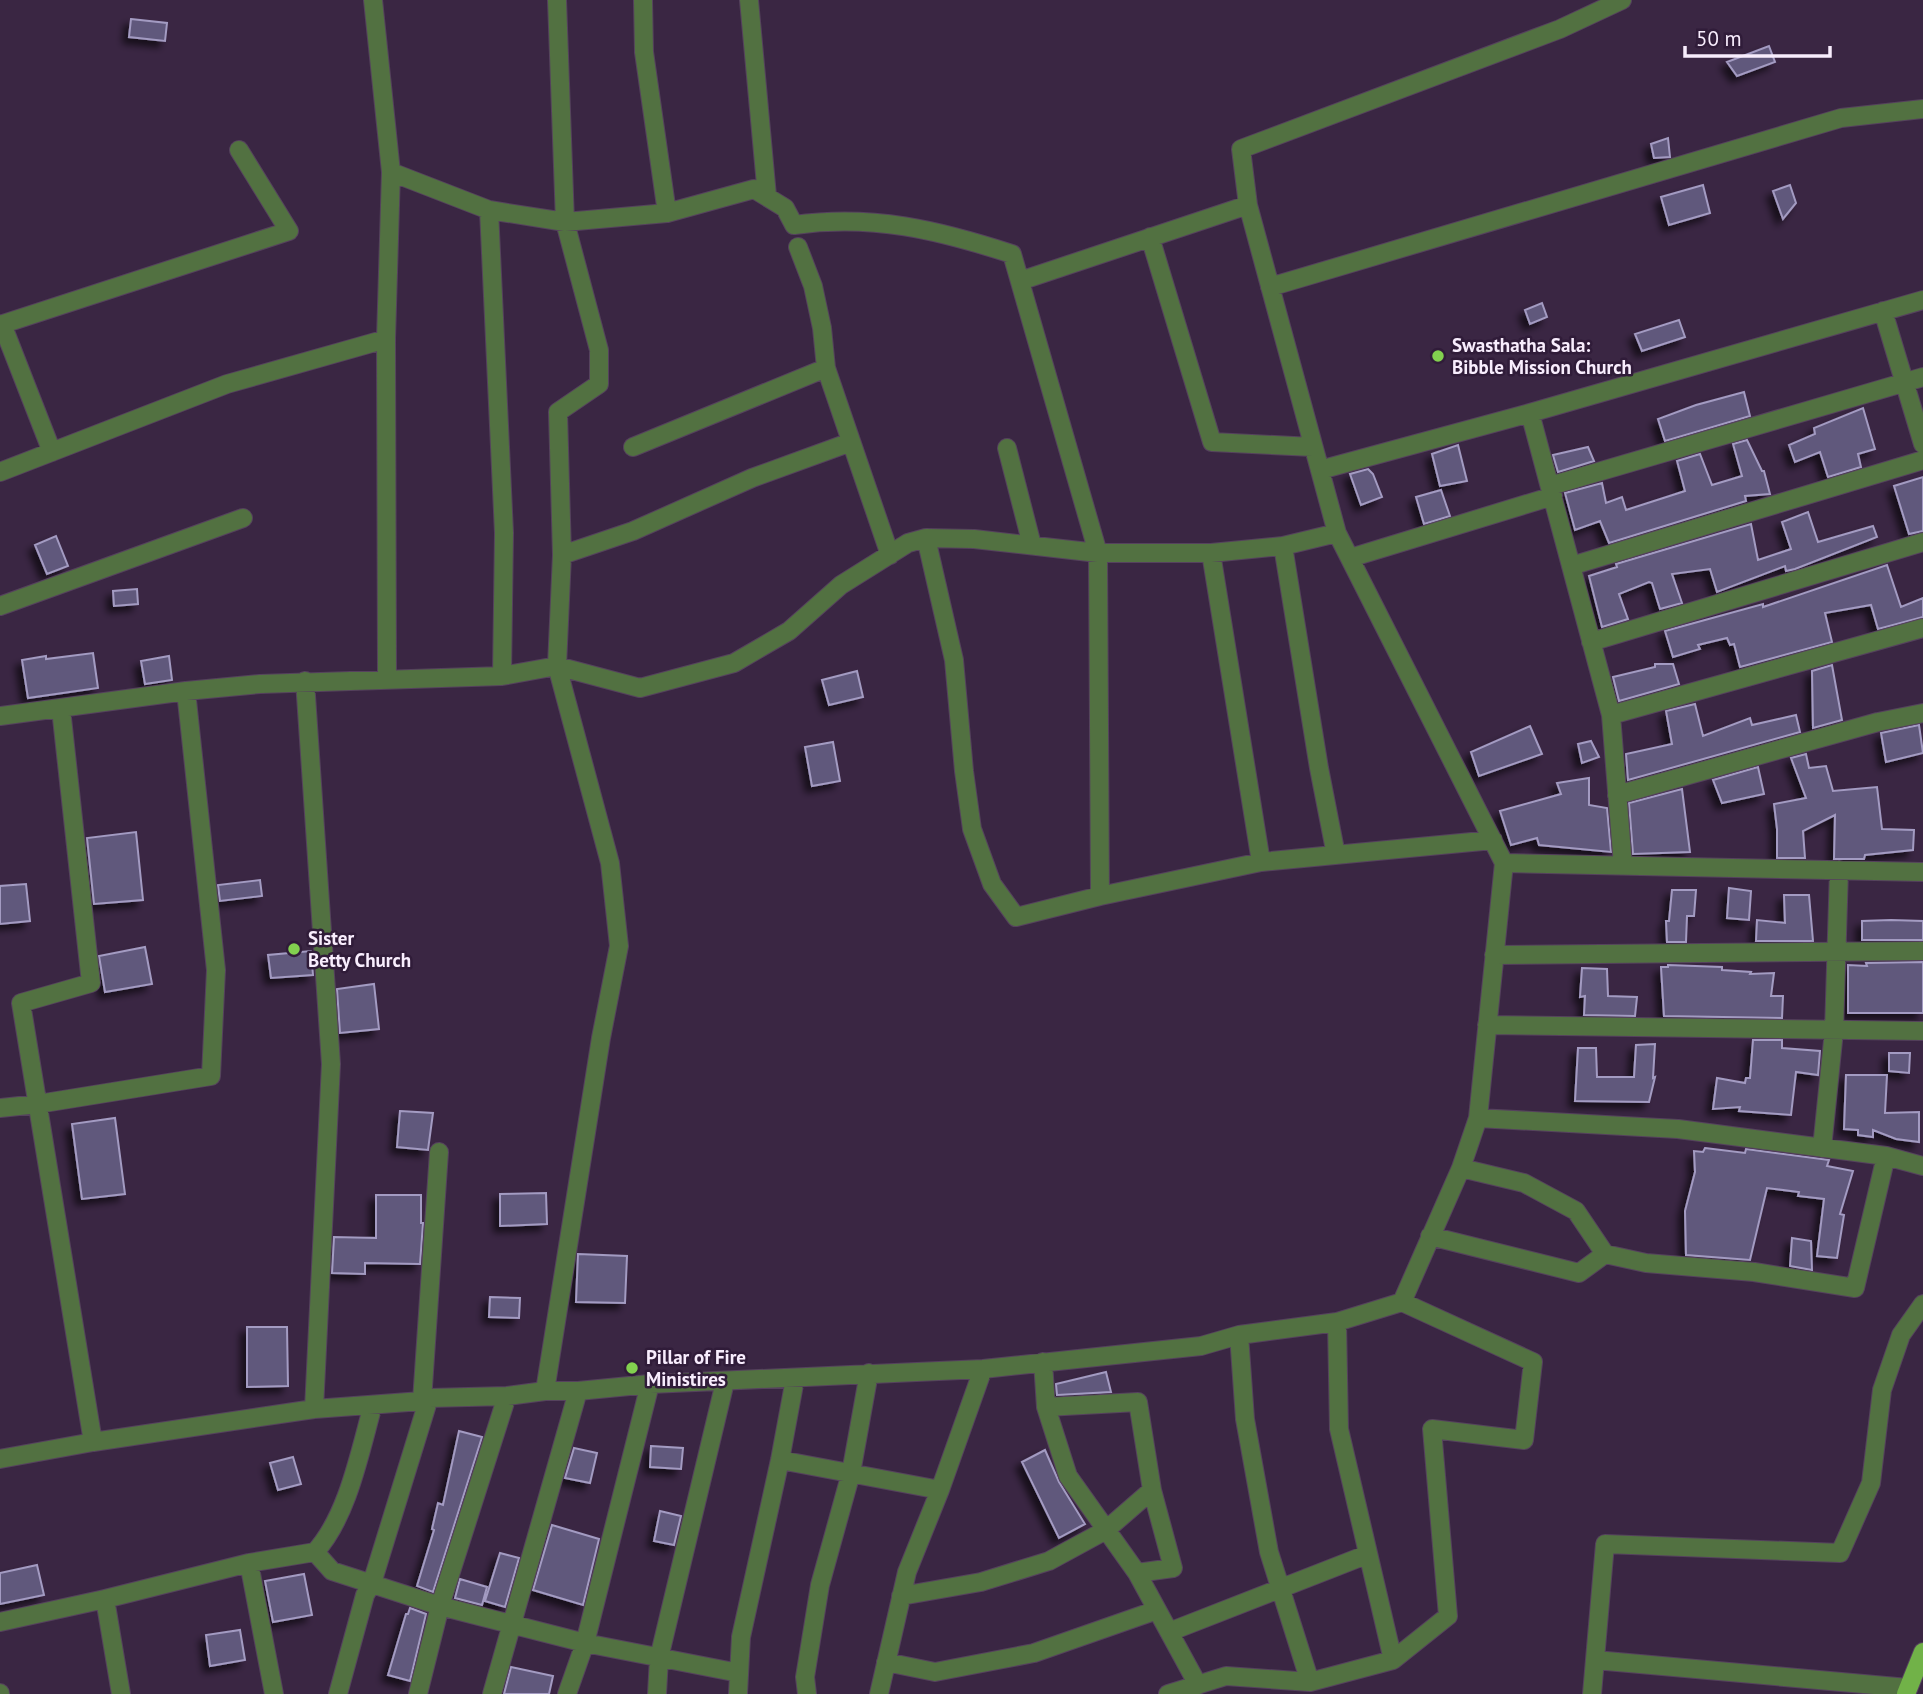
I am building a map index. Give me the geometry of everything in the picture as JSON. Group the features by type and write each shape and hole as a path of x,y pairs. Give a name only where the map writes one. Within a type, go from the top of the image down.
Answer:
{"main road":[{"path":"1907,1691 1923,1652"}],"street":[{"path":"373,0 391,172 386,339 387,680"},
{"path":"545,1391 599,1052 619,946 610,863 557,666 562,555 558,412 598,384 599,350 565,222 557,0"},
{"path":"643,0 644,52 667,213"},
{"path":"749,0 767,197"},
{"path":"1402,1302 1461,1168 1478,1118 1504,863 1337,533 1248,205 1241,149 1560,29 1622,0"},
{"path":"1270,287 1841,118 1923,109"},
{"path":"52,452 1,325 289,232 239,150"},
{"path":"391,172 489,210 565,222 667,213 754,189 785,208 794,225 829,220 904,224 1012,254 1098,553 1100,896"},
{"path":"1020,281 1248,205"},
{"path":"489,210 504,533 502,676"},
{"path":"1150,237 1212,442 1313,447"},
{"path":"798,247 822,328 826,368 890,555"},
{"path":"1320,470 1530,413 1923,300"},
{"path":"1883,312 1923,444"},
{"path":"0,472 227,384 386,339"},
{"path":"633,447 826,368"},
{"path":"1350,558 1551,491 1923,377"},
{"path":"1530,413 1611,715 1623,866"},
{"path":"562,555 633,531 752,478 851,442"},
{"path":"1007,448 1032,545"},
{"path":"1571,566 1923,460"},
{"path":"0,606 243,518"},
{"path":"0,716 186,691 305,681 502,676 557,666 639,688 734,663 789,631 841,585 908,543 926,538 974,539 1098,553 1211,553 1283,546 1337,533"},
{"path":"926,538 954,660 972,828 992,884 1016,917 1261,862 1493,840"},
{"path":"1591,642 1923,542"},
{"path":"1283,546 1318,768 1336,855"},
{"path":"1211,553 1261,862"},
{"path":"1611,715 1923,628"},
{"path":"305,681 331,1065 314,1409"},
{"path":"0,1108 211,1076 216,970 186,691"},
{"path":"61,709 91,983 21,1003 93,1443"},
{"path":"1617,795 1878,722 1923,713"},
{"path":"1504,863 1923,872"},
{"path":"1822,1148 1834,1031 1839,870"},
{"path":"1494,956 1923,951"},
{"path":"1487,1025 1923,1031"},
{"path":"1478,1118 1678,1129 1886,1156 1923,1166"},
{"path":"338,1694 365,1595 372,1583 426,1400 439,1152"},
{"path":"1461,1168 1524,1183 1576,1211 1605,1254 1646,1263 1754,1272 1855,1288 1886,1156"},
{"path":"1430,1236 1579,1273 1605,1254"},
{"path":"0,1459 314,1409 650,1384 983,1369 1201,1346 1239,1335 1337,1322 1402,1302 1533,1362 1524,1440 1432,1429 1448,1616 1393,1660 1310,1682 1226,1676 1168,1694"},
{"path":"1592,1694 1605,1544 1840,1553 1871,1483 1882,1390 1901,1335 1923,1304"},
{"path":"1337,1322 1339,1429 1366,1555 1393,1660"},
{"path":"1239,1335 1245,1419 1269,1552 1310,1682"},
{"path":"1043,1362 1046,1407 1068,1476 1137,1573 1198,1685"},
{"path":"879,1694 907,1572 940,1490 983,1369"},
{"path":"807,1694 805,1676 820,1585 851,1473 869,1373"},
{"path":"738,1694 741,1637 795,1379"},
{"path":"657,1694 659,1658 725,1382"},
{"path":"567,1694 585,1643 650,1384"},
{"path":"492,1694 578,1391"},
{"path":"418,1694 440,1606 507,1396"},
{"path":"1046,1407 1138,1402 1152,1490 1173,1568 1137,1573"},
{"path":"0,1622 249,1563 315,1552 329,1537 354,1474 373,1405"},
{"path":"780,1460 940,1490"},
{"path":"901,1597 981,1582 1049,1561 1106,1529 1152,1490"},
{"path":"315,1552 332,1571 440,1606 585,1643 739,1673"},
{"path":"1169,1632 1366,1555"},
{"path":"249,1563 274,1694"},
{"path":"105,1599 121,1694"},
{"path":"886,1662 935,1672 1022,1656 1157,1610"},
{"path":"1595,1660 1907,1691"}],"building":[{"path":"131,19 167,23 165,41 129,37"},
{"path":"1769,46 1775,62 1737,76 1727,62"},
{"path":"1668,138 1670,157 1654,158 1651,144"},
{"path":"1703,185 1710,213 1669,225 1661,197"},
{"path":"1790,185 1796,203 1783,219 1773,191"},
{"path":"1542,303 1547,317 1530,324 1525,310"},
{"path":"1679,320 1685,337 1642,351 1635,334"},
{"path":"1744,392 1750,416 1665,441 1658,419"},
{"path":"1863,408 1875,449 1858,454 1861,467 1828,477 1820,452 1795,462 1789,445 1815,434 1814,428"},
{"path":"1747,440 1764,471 1770,494 1745,496 1746,501 1609,543 1600,521 1575,530 1565,493 1602,483 1606,503 1622,497 1626,510 1685,491 1677,461 1700,454 1712,485 1742,476 1733,444"},
{"path":"1458,445 1467,481 1440,486 1432,454"},
{"path":"1588,447 1594,461 1558,472 1553,455"},
{"path":"1368,469 1373,474 1382,497 1361,505 1350,474"},
{"path":"1923,477 1923,531 1909,534 1894,486"},
{"path":"1441,490 1450,516 1424,524 1416,497"},
{"path":"1808,512 1818,542 1873,526 1877,537 1795,569 1786,571 1785,566 1717,592 1710,569 1672,574 1682,603 1660,609 1652,583 1649,582 1619,594 1628,619 1602,627 1589,576 1617,567 1616,564 1751,524 1758,560 1791,549 1782,522"},
{"path":"56,536 68,566 47,574 35,545"},
{"path":"1887,565 1901,607 1923,598 1923,617 1878,629 1871,605 1825,613 1832,642 1740,667 1734,644 1730,645 1727,638 1698,645 1700,649 1673,657 1665,631 1763,604 1763,607"},
{"path":"137,589 138,604 114,606 113,591"},
{"path":"93,653 98,688 28,698 22,660"},
{"path":"169,656 172,680 145,684 141,661"},
{"path":"1655,664 1673,664 1679,684 1619,701 1613,677 1655,667"},
{"path":"1832,665 1842,720 1813,728 1812,671"},
{"path":"857,671 863,697 829,705 822,680"},
{"path":"1695,704 1703,736 1750,718 1752,725 1796,715 1800,732 1628,780 1626,754 1672,744 1666,711"},
{"path":"1919,725 1923,753 1886,762 1881,733"},
{"path":"1530,726 1542,754 1479,776 1471,752"},
{"path":"1591,741 1599,757 1582,763 1578,744"},
{"path":"833,742 840,781 812,786 805,747"},
{"path":"1806,754 1809,768 1826,766 1833,791 1877,787 1882,829 1914,830 1913,850 1865,855 1864,859 1834,859 1835,815 1803,831 1805,858 1777,858 1774,804 1806,798 1791,758"},
{"path":"1758,767 1764,794 1722,803 1713,780"},
{"path":"1589,778 1589,805 1607,808 1611,852 1539,845 1537,838 1511,845 1500,811 1561,794 1557,783"},
{"path":"1682,789 1690,852 1633,854 1629,803"},
{"path":"136,832 143,900 94,904 87,838"},
{"path":"260,880 262,896 220,901 218,885"},
{"path":"26,884 30,921 0,924 0,886"},
{"path":"1729,888 1751,891 1749,920 1727,918"},
{"path":"1672,890 1696,890 1694,916 1687,916 1686,942 1667,942 1666,921 1669,921"},
{"path":"1784,895 1809,895 1813,941 1756,941 1757,920 1785,923"},
{"path":"1862,921 1923,921 1923,940 1862,940"},
{"path":"145,947 152,984 105,992 99,956"},
{"path":"311,951 313,975 271,978 268,955"},
{"path":"1923,962 1923,1013 1848,1013 1848,965"},
{"path":"1661,967 1722,967 1722,970 1751,972 1750,974 1774,973 1771,996 1783,996 1782,1018 1664,1016"},
{"path":"1582,968 1607,969 1608,996 1637,997 1635,1016 1584,1015 1585,996 1580,997"},
{"path":"374,984 379,1029 340,1033 337,989"},
{"path":"1753,1040 1782,1040 1782,1048 1820,1051 1818,1075 1796,1072 1791,1115 1739,1111 1740,1107 1713,1109 1717,1078 1745,1083 1746,1078 1750,1078"},
{"path":"1655,1044 1653,1078 1655,1077 1649,1102 1575,1101 1578,1048 1596,1048 1597,1077 1634,1077 1636,1045"},
{"path":"1889,1053 1910,1053 1909,1073 1889,1071"},
{"path":"1846,1075 1887,1075 1885,1113 1919,1112 1919,1142 1896,1139 1873,1130 1873,1137 1858,1135 1858,1130 1844,1129"},
{"path":"400,1111 433,1113 428,1150 397,1147"},
{"path":"115,1118 125,1194 82,1199 72,1124"},
{"path":"1705,1148 1745,1153 1746,1149 1829,1160 1827,1166 1853,1171 1840,1214 1844,1215 1837,1258 1817,1256 1824,1199 1798,1196 1799,1192 1767,1188 1750,1260 1686,1255 1685,1211 1695,1172 1694,1151 1703,1152"},
{"path":"546,1193 547,1224 500,1226 500,1194"},
{"path":"376,1195 421,1195 423,1223 420,1264 365,1263 365,1274 332,1273 334,1237 376,1238"},
{"path":"1792,1238 1811,1241 1812,1270 1790,1266"},
{"path":"578,1254 627,1256 625,1303 576,1302"},
{"path":"490,1297 520,1298 519,1318 489,1317"},
{"path":"247,1327 287,1327 288,1386 247,1387"},
{"path":"1106,1372 1111,1392 1057,1395 1056,1384"},
{"path":"459,1431 482,1437 433,1592 417,1586 434,1530 432,1529 438,1503 443,1505"},
{"path":"651,1446 683,1448 681,1469 650,1467"},
{"path":"574,1448 597,1453 590,1483 565,1478"},
{"path":"1045,1450 1059,1482 1085,1524 1059,1538 1022,1462"},
{"path":"293,1457 301,1484 278,1490 270,1463"},
{"path":"660,1511 681,1516 674,1545 654,1541"},
{"path":"552,1525 599,1539 583,1605 533,1590"},
{"path":"500,1553 519,1558 505,1607 485,1601"},
{"path":"37,1565 44,1595 0,1604 0,1573"},
{"path":"304,1574 312,1615 273,1622 265,1581"},
{"path":"460,1579 487,1587 482,1605 455,1598"},
{"path":"410,1608 426,1614 410,1681 388,1675"},
{"path":"240,1630 245,1660 210,1666 206,1635"},
{"path":"511,1667 553,1676 549,1694 504,1694"}],"place":[{"name":"Swasthatha Sala: Bibble Mission Church","path":"1438,356"},
{"name":"Sister Betty Church","path":"294,949"},
{"name":"Pillar of Fire Ministires","path":"632,1368"}]}
